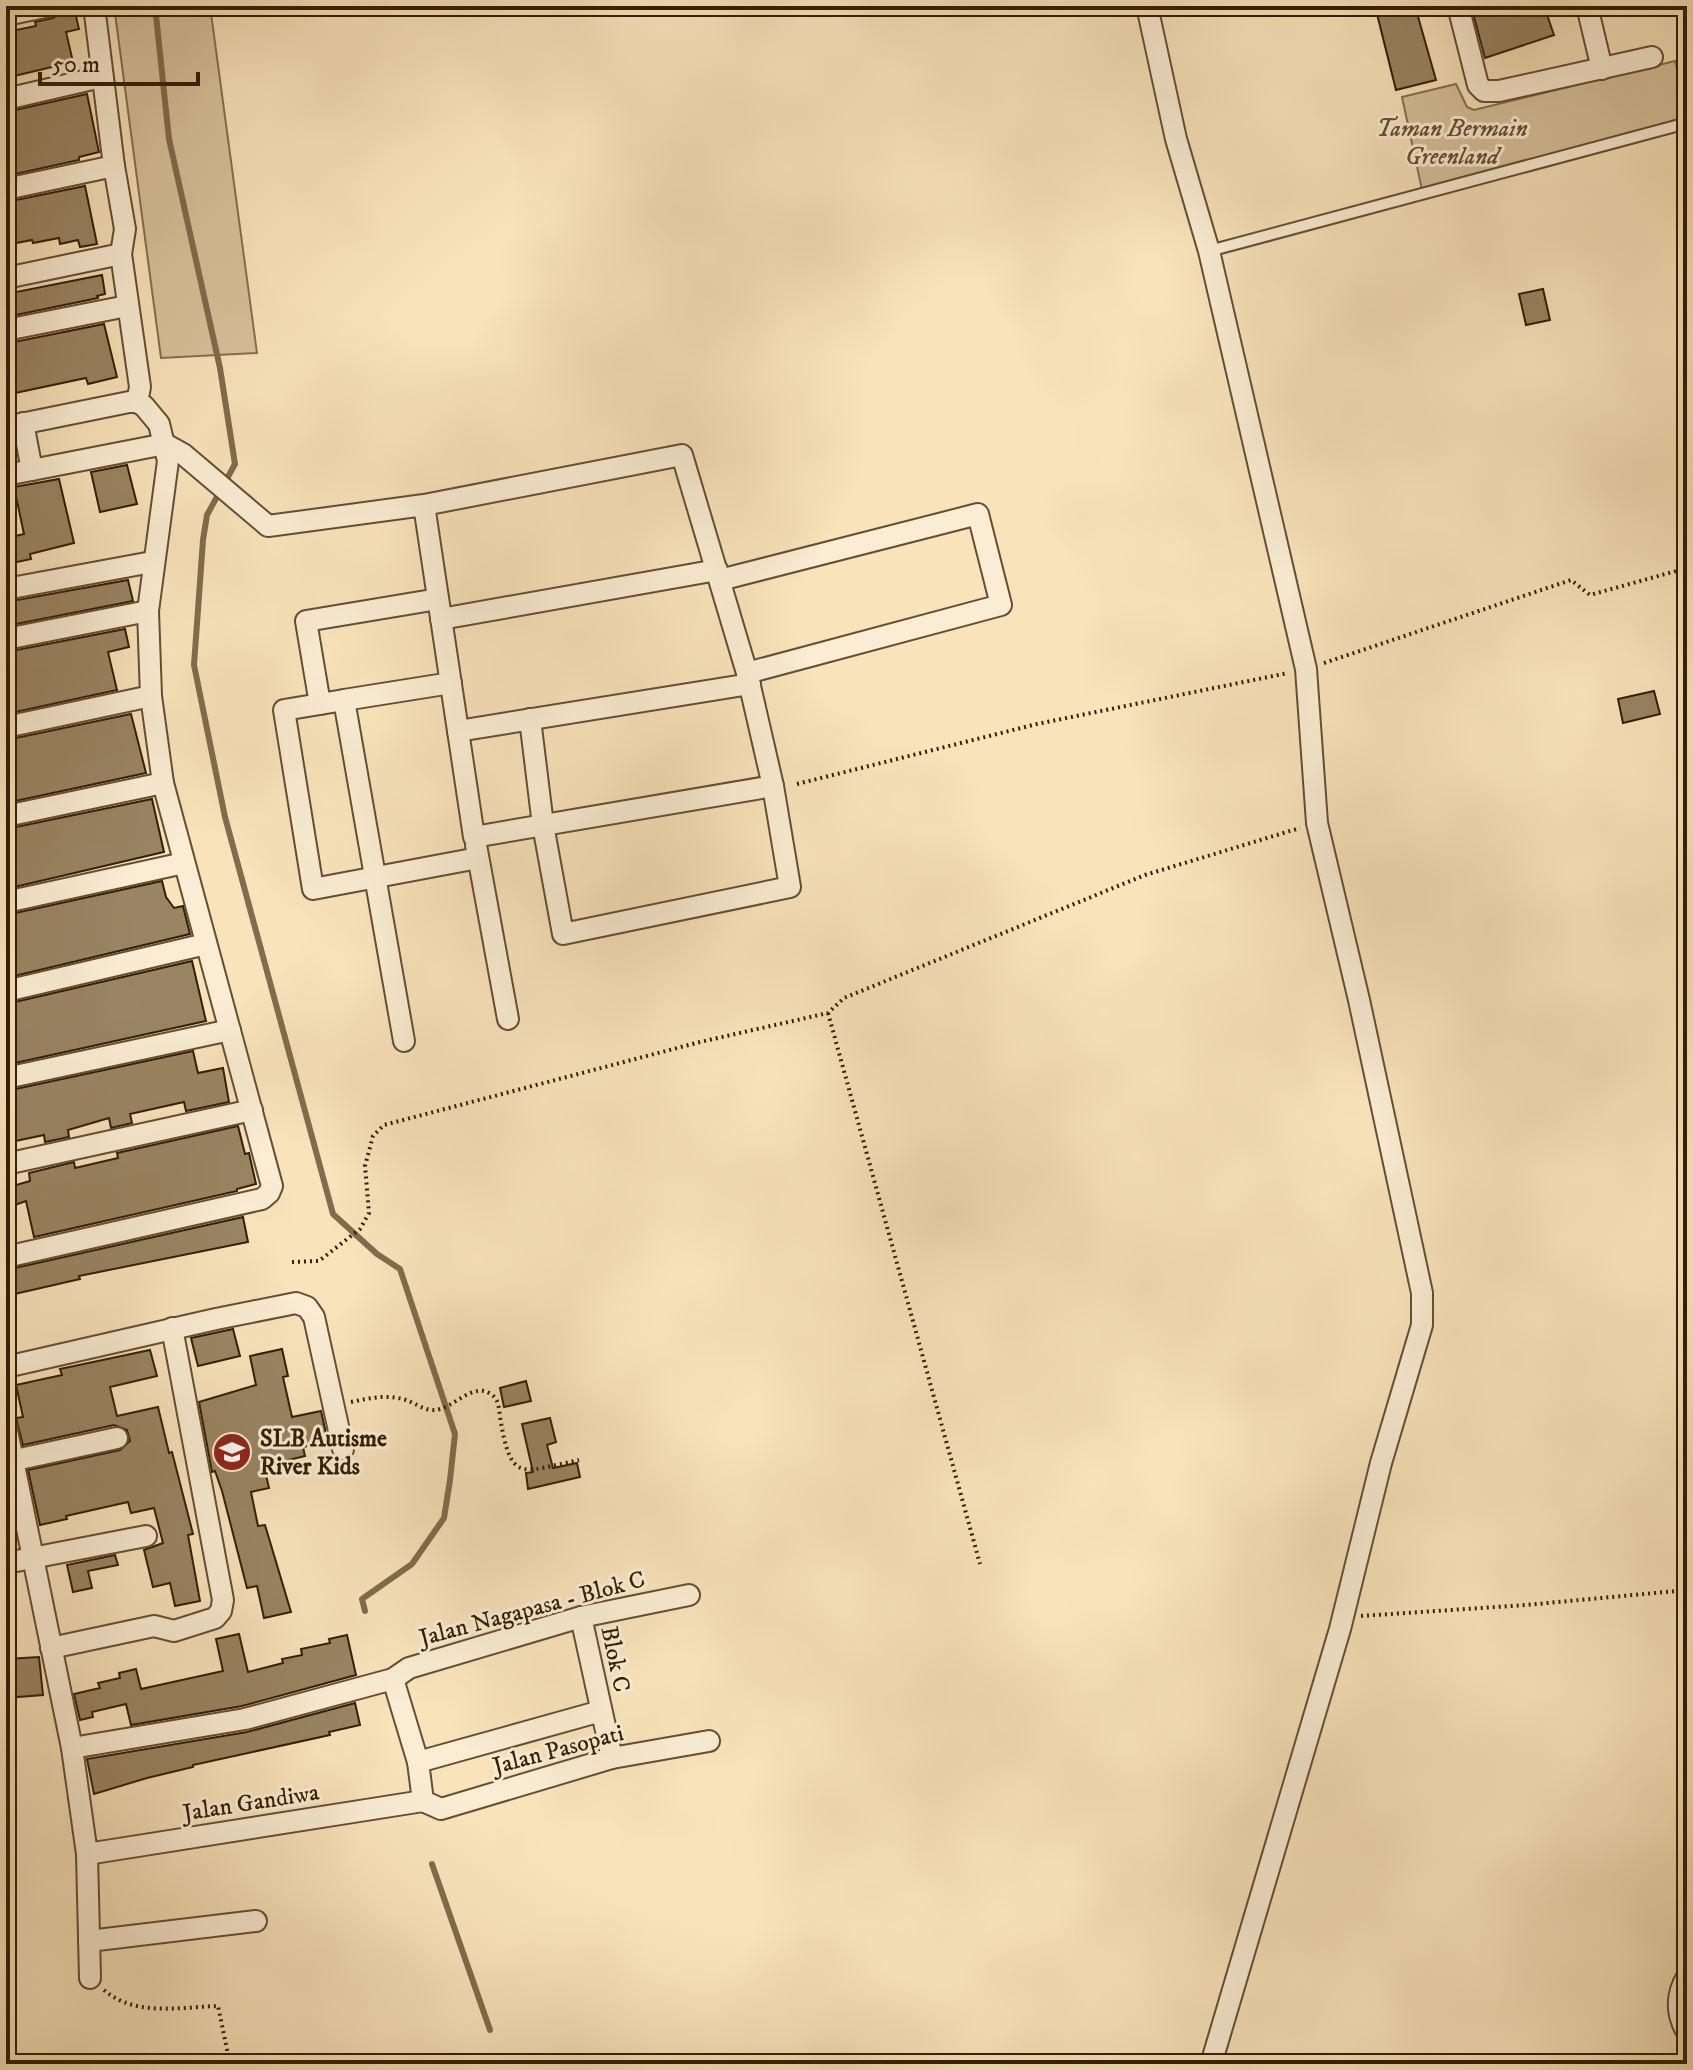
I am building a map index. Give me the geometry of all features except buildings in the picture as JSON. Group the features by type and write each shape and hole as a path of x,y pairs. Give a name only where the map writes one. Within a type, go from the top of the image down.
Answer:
{"street":[{"path":"6,15 50,6"},
{"path":"94,6 101,77 125,229 121,254 140,387 137,402"},
{"path":"1147,6 1176,139 1209,251 1306,669 1317,823 1422,1293 1422,1325 1381,1463 1343,1617 1211,2064"},
{"path":"1458,6 1478,85 1484,91 1499,91 1652,57"},
{"path":"1587,6 1602,69"},
{"path":"6,99 101,77"},
{"path":"6,189 114,166"},
{"path":"6,278 121,254"},
{"path":"6,330 127,306"},
{"path":"6,1257 262,1199 272,1186 163,783 151,696 148,611 152,562 168,473 159,424 152,413 137,402 14,425 32,470"},
{"path":"6,475 165,444 183,454 268,526 424,505 682,455 749,678 773,786 790,887 563,934 543,825 530,719"},
{"path":"424,505 474,837 508,1019"},
{"path":"320,704 306,621 440,609 718,575 978,514 1001,605 749,678 458,731"},
{"path":"6,589 152,562"},
{"path":"6,639 148,611"},
{"path":"451,683 284,710 313,889 478,858"},
{"path":"6,727 151,696"},
{"path":"344,700 404,1041"},
{"path":"6,816 163,783"},
{"path":"474,837 773,786"},
{"path":"6,902 184,863"},
{"path":"6,991 206,944"},
{"path":"6,1078 230,1030"},
{"path":"6,1164 252,1110"},
{"path":"6,1367 296,1303 307,1307 314,1317 343,1449"},
{"path":"51,1648 154,1626 174,1631 215,1618 221,1611 223,1600 172,1328"},
{"path":"6,1426 9,1462 72,1748 87,1854 90,1978"},
{"path":"9,1462 117,1438"},
{"path":"6,1563 146,1536"},
{"name":"Jalan Nagapasa - Blok C","path":"72,1748 245,1719 393,1679 409,1668 581,1617 689,1595"},
{"name":"Blok C","path":"581,1617 612,1758"},
{"path":"393,1679 418,1762 423,1801"},
{"path":"418,1762 601,1711"},
{"name":"Jalan Pasopati","path":"423,1801 441,1809 612,1758 709,1741"},
{"name":"Jalan Gandiwa","path":"87,1854 423,1801"},
{"path":"89,1941 256,1921"},
{"path":"1687,1977 1678,2006 1687,2032"}],"lane":[{"path":"1209,251 1687,123"}],"path":[{"path":"797,784 1037,724 1306,669 1571,580 1590,595 1687,568"},
{"path":"292,1262 319,1261 360,1229 369,1213 365,1166 373,1136 384,1125 700,1042 828,1013 844,998 1145,875 1317,823"},
{"path":"828,1013 980,1564"},
{"path":"334,1405 381,1396 439,1410 477,1390 493,1395 497,1401 506,1451 518,1469 529,1470 579,1460"},
{"path":"1343,1617 1687,1590"},
{"path":"90,1978 115,1999 140,2008 218,2006 230,2064"}],"green space":[{"path":"114,6 210,6 257,353 161,358"},
{"name":"Taman Bermain Greenland","path":"1675,61 1687,105 1687,117 1422,190 1402,97 1456,84 1467,107 1474,110"}],"waterway":[{"path":"155,6 169,139 220,368 235,464 207,515 194,665 225,817 333,1214 377,1254 400,1269 455,1434 444,1518 412,1564 362,1599 365,1611"},
{"path":"432,1864 490,2030"}],"place":[{"name":"SLB Autisme River Kids","path":"232,1452"}]}
